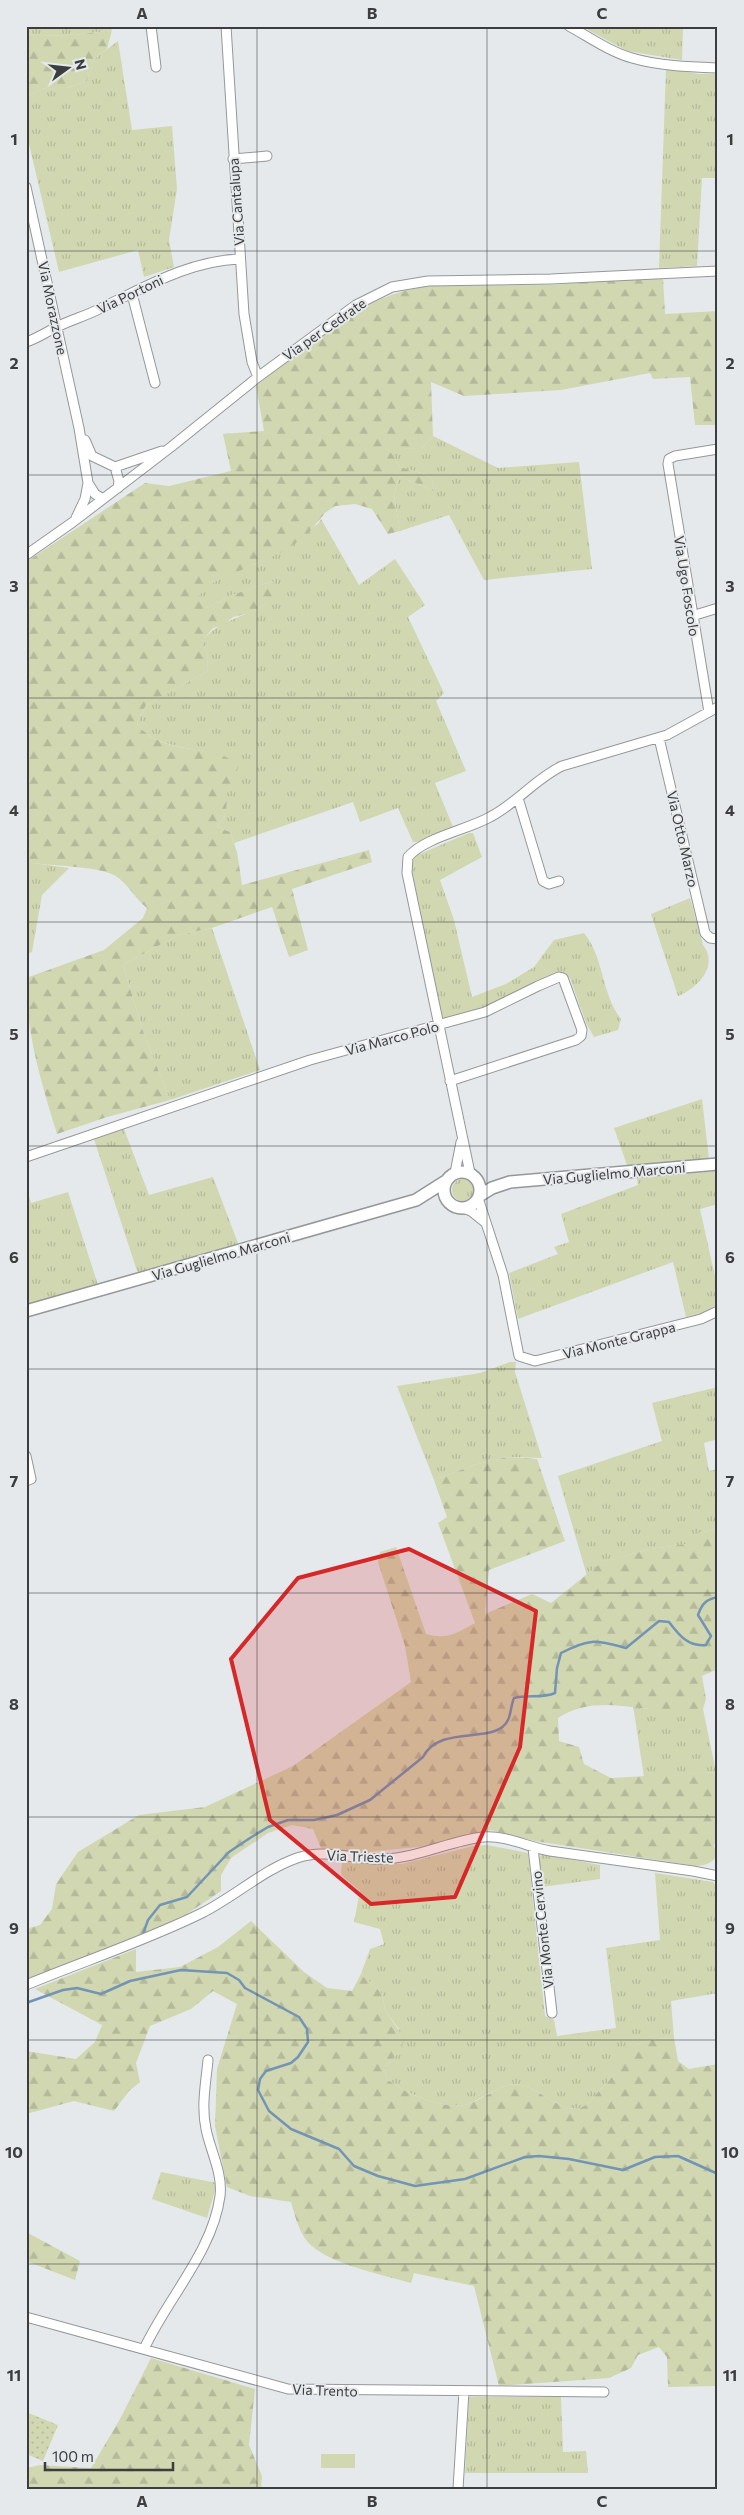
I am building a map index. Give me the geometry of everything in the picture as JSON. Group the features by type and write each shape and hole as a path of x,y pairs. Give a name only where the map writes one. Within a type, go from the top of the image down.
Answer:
{"street":[{"path":"151,26 156,67"},
{"name":"Via Cantalupa","path":"226,26 239,259 244,314 252,362 258,377"},
{"path":"569,26 609,49 633,58 689,67 718,68"},
{"path":"233,159 267,156"},
{"name":"Via Morazzone","path":"26,187 79,428 88,483 85,499 73,522"},
{"name":"Via Portoni","path":"26,342 42,337 57,326 132,294 160,278 187,269 239,259"},
{"name":"Via per Cedrate","path":"73,522 258,377 366,298 392,287 409,283 551,279 718,271"},
{"path":"132,294 155,383"},
{"name":"Via Morazzone","path":"79,428 92,456 115,467"},
{"path":"118,488 119,481 115,467 171,447"},
{"name":"Via Ugo Foscolo","path":"709,712 668,464 674,456 718,449"},
{"path":"88,483 95,494 103,499"},
{"path":"26,555 73,522"},
{"path":"692,616 718,608"},
{"path":"486,1223 478,1197 479,1186 472,1175 462,1140 406,873 408,857 420,846 489,818 518,798 546,774 562,766 659,738 677,731 718,707"},
{"name":"Via Otto Marzo","path":"659,738 705,933 714,939"},
{"path":"518,798 543,881 549,884 559,881"},
{"name":"Via Marco Polo","path":"27,1155 310,1060 485,1012 559,977 564,978 582,1030 581,1036 576,1040 450,1081"},
{"path":"462,1140 444,1193 446,1199 451,1204 471,1211 486,1223"},
{"name":"Via Guglielmo Marconi","path":"478,1197 492,1188 510,1182 718,1164"},
{"path":"450,1177 472,1175"},
{"name":"Via Guglielmo Marconi","path":"472,1175 510,1182"},
{"name":"Via Guglielmo Marconi","path":"416,1200 450,1177"},
{"path":"463,1208 473,1204 478,1197"},
{"name":"Via Guglielmo Marconi","path":"26,1311 416,1200 446,1199"},
{"name":"Via Monte Grappa","path":"486,1223 503,1275 519,1356 535,1361 701,1318 718,1310"},
{"path":"26,1456 28,1480"},
{"name":"Via Trieste","path":"26,1985 171,1928 206,1911 282,1865 303,1857 337,1854 390,1858 432,1851 484,1837 507,1839 533,1848 693,1870 718,1876"},
{"name":"Via Monte Cervino","path":"533,1848 552,2013"},
{"path":"144,2349 160,2316 194,2267 220,2197 221,2183 206,2128 204,2108 208,2060"},
{"name":"Via Trento","path":"26,2317 288,2389 604,2392"},
{"path":"458,2489 464,2391"}],"highlighted area":[{"path":"409,1549 536,1611 520,1747 455,1897 371,1904 270,1820 231,1659 298,1578"}],"green space":[{"path":"26,26 109,26 112,30 69,35 37,35 26,34"},
{"path":"581,26 683,26 682,60 627,51"},
{"path":"112,30 107,49 94,59 87,81 67,88 45,88 26,96 26,34 69,35"},
{"path":"118,41 132,130 172,126 177,189 169,240 174,267 144,277 138,250 59,272 26,131 26,96 45,88 67,88 87,81 94,59"},
{"path":"666,68 699,74 718,74 718,178 702,178 697,266 659,268"},
{"path":"663,277 665,314 718,311 718,425 695,425 690,377 653,379 650,373 561,390 464,396 431,382 433,436 421,449 388,448 400,467 425,474 432,479 434,491 399,476 394,495 400,531 388,534 372,509 355,504 335,506 325,513 305,537 280,553 214,582 197,597 207,608 232,595 273,581 277,593 266,604 250,613 233,617 222,626 213,628 201,642 207,652 208,671 146,705 137,724 148,735 161,742 218,754 239,766 227,793 226,814 217,827 230,832 237,852 242,885 369,850 372,862 292,889 308,950 289,957 272,907 212,928 178,935 123,965 144,1034 170,1100 107,1117 57,1134 40,1076 32,1038 26,978 104,950 143,918 147,908 114,875 85,868 26,862 26,562 145,483 169,486 231,471 223,434 264,431 256,386 337,324 381,299 405,291 430,286 551,285"},
{"path":"433,436 498,468 579,462 592,569 484,580 449,515 400,531 394,495 399,476 434,491 432,479 425,474 400,467 387,447 421,449"},
{"path":"321,519 359,585 395,559 425,605 408,617 444,693 436,701 466,771 435,783 453,827 419,842 413,842 398,808 360,822 353,802 234,843 230,832 217,827 226,814 226,793 239,766 218,755 174,746 154,738 137,724 146,705 208,671 207,652 201,642 216,628 266,604 273,581 232,595 207,608 196,597 214,582 236,570 256,564 318,524"},
{"path":"473,833 482,857 440,880 454,920 472,997 506,984 534,967 554,940 584,933 595,953 614,1009 621,1019 618,1030 594,1037 586,1023 570,978 559,972 485,1008 442,1021 411,866 415,856"},
{"path":"26,862 69,868 42,895 32,952 26,954"},
{"path":"690,898 709,960 704,975 699,982 678,996 651,914"},
{"path":"212,928 260,1070 170,1100 144,1034 123,965 178,935"},
{"path":"702,1099 709,1159 628,1168 614,1128"},
{"path":"124,1129 149,1195 213,1177 239,1246 138,1274 94,1139"},
{"path":"718,1171 718,1204 700,1209 718,1290 718,1304 701,1314 686,1317 673,1262 518,1319 509,1273 558,1254 554,1247 569,1242 561,1214 638,1185 637,1178"},
{"path":"463,1179 471,1182 474,1190 471,1198 463,1201 455,1198 452,1190 455,1182"},
{"path":"26,1187 31,1203 68,1192 98,1285 27,1304"},
{"path":"510,1362 516,1362 515,1372 542,1458 507,1457 474,1465 434,1480 397,1386 480,1373"},
{"path":"718,1387 718,1439 704,1443 709,1471 718,1469 718,1528 695,1534 688,1544 650,1549 602,1563 587,1576 558,1476 662,1441 652,1403"},
{"path":"507,1457 537,1459 565,1541 489,1570 485,1614 532,1594 551,1603 601,1563 650,1549 687,1544 695,1534 718,1528 718,1669 702,1676 706,1699 703,1709 664,1711 602,1705 587,1706 558,1718 559,1741 579,1747 584,1764 611,1778 718,1772 718,1832 714,1846 717,1855 713,1860 696,1866 535,1841 491,1830 428,1846 358,1853 321,1848 313,1829 292,1825 268,1833 231,1858 221,1875 221,1891 187,1914 149,1932 26,1980 26,1929 40,1925 52,1909 56,1884 78,1852 139,1815 205,1807 293,1766 411,1682 405,1646 378,1562 380,1552 396,1547 426,1634 446,1636 475,1623 438,1523 447,1517 434,1480 474,1465"},
{"path":"633,1705 646,1709 703,1709 716,1772 644,1777"},
{"path":"487,1845 528,1853 545,2016 554,2020 557,2036 616,2028 606,1948 660,1940 655,1873 713,1882 718,1889 718,1993 671,2001 674,2038 645,2042 633,2046 620,2054 613,2075 590,2101 576,2109 567,2108 523,2085 514,2084 497,2089 468,2104 459,2106 448,2105 414,2095 386,2078 385,2067 399,2052 399,2029 386,2012 381,1992 361,1974 370,1949 384,1944 380,1929 354,1922 360,1891 341,1875 342,1861 402,1864 473,1846"},
{"path":"542,1854 600,1865 600,1879 542,1887 538,1859"},
{"path":"251,1921 304,1972 327,1988 352,1991 361,1974 381,1992 386,2012 405,2039 399,2052 385,2067 386,2078 413,2095 436,2103 459,2106 468,2104 503,2087 514,2084 532,2089 567,2108 576,2109 588,2103 611,2079 619,2054 632,2046 659,2039 674,2038 678,2061 689,2069 718,2064 718,2386 668,2387 667,2357 659,2347 638,2355 631,2368 609,2378 499,2386 474,2286 414,2273 411,2283 340,2262 315,2249 307,2241 299,2227 291,2202 250,2196 227,2187 215,2126 217,2069 237,2004 213,1991 191,2009 150,2026 136,2063 140,2082 129,2091 114,2111 74,2101 26,2114 26,2051 76,2059 95,2042 102,2025 35,1989 136,1949 136,1972 180,1967 218,1947"},
{"path":"161,2172 217,2183 207,2218 152,2199"},
{"path":"26,2232 80,2261 75,2280 26,2261"},
{"path":"151,2358 255,2389 249,2445 262,2476 261,2489 26,2489 26,2468 40,2465 91,2468 120,2419"},
{"path":"469,2397 561,2397 563,2452 586,2451 588,2473 465,2473"},
{"path":"26,2412 58,2425 43,2461 26,2454"},
{"path":"321,2454 355,2454 355,2468 321,2468"}],"waterway":[{"path":"143,1934 148,1920 160,1905 187,1897 229,1852 268,1827 288,1820 314,1820 337,1815 370,1800 423,1757 431,1747 454,1737 492,1732 502,1728 509,1718 514,1698 545,1696 555,1693 557,1668 561,1653 579,1645 593,1642 607,1643 626,1648 659,1621 669,1622 680,1636 689,1642 706,1645 711,1636 698,1615 705,1602 718,1597"},
{"path":"26,2003 63,1990 77,1988 101,1994 130,1981 181,1970 227,1973 239,1980 245,1988 299,2017 307,2029 308,2042 298,2057 291,2063 266,2071 260,2079 258,2090 269,2111 291,2129 339,2149 354,2166 378,2176 415,2186 465,2179 525,2157 539,2156 569,2159 623,2170 655,2157 678,2156 718,2174"}]}
